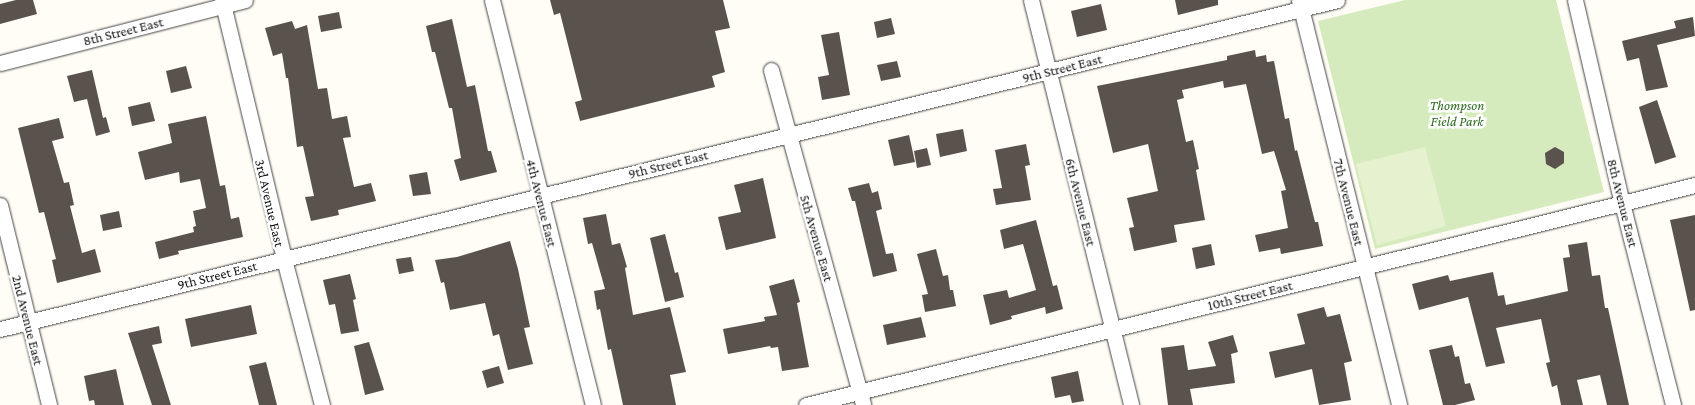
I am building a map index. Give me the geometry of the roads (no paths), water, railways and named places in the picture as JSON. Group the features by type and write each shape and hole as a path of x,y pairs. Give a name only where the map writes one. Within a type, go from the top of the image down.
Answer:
{"street":[{"name":"8th Street East","path":"0,63 223,3 245,0"},
{"name":"4th Avenue East","path":"492,0 593,405"},
{"name":"6th Avenue East","path":"1031,0 1131,405"},
{"name":"9th Street East","path":"0,328 1049,71 1300,4 1337,0"},
{"name":"8th Avenue East","path":"1575,0 1622,203 1673,405"},
{"name":"3rd Avenue East","path":"223,3 284,259 322,405"},
{"name":"7th Avenue East","path":"1300,4 1399,405"},
{"name":"5th Avenue East","path":"771,70 862,398"},
{"name":"10th Street East","path":"806,405 862,398 1112,329 1695,185"},
{"name":"2nd Avenue East","path":"0,205 49,405"}],"park label":[{"name":"Thompson Field Park","path":"1457,114"}]}
